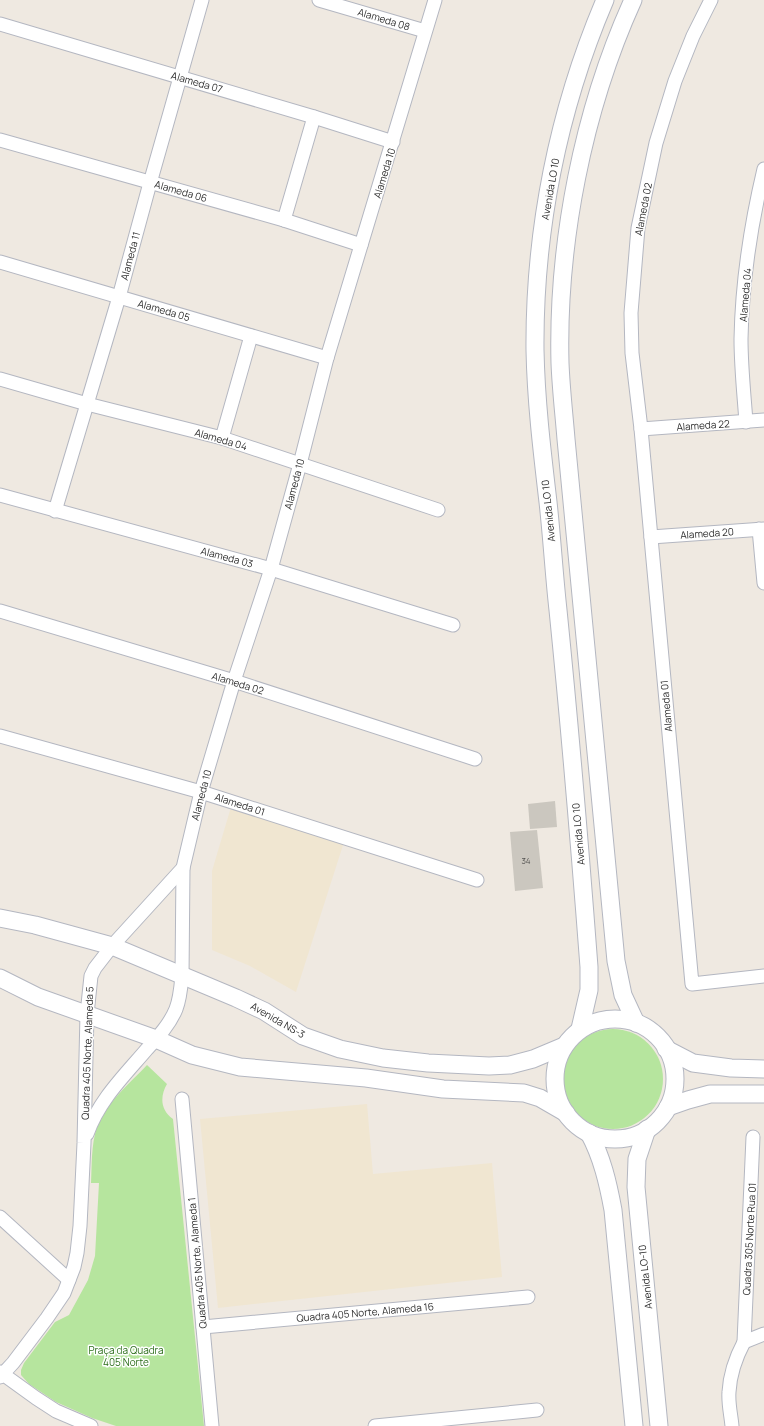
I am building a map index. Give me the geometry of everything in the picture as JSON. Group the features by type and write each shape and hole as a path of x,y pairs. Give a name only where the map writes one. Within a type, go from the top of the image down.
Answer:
{"street":[{"name":"Alameda 11","path":"55,510 119,297 202,0"},
{"name":"Alameda 08","path":"319,0 425,31"},
{"name":"Alameda 10","path":"112,946 183,868 201,792 234,681 271,569 327,358 435,0"},
{"name":"Avenida LO 10","path":"580,1029 589,990 589,960 539,415 535,339 538,281 544,224 558,144 577,74 593,28 605,0"},
{"path":"633,0 592,112 580,160 572,201 566,247 560,344 561,381 566,439 616,961 623,995 636,1023"},
{"name":"Alameda 02","path":"641,429 632,353 631,313 638,228 656,143 675,81 711,0"},
{"name":"Alameda 07","path":"0,24 181,77 393,142"},
{"path":"284,220 314,117"},
{"name":"Alameda 06","path":"0,140 284,220 361,246"},
{"name":"Alameda 04","path":"746,422 742,374 744,293 754,211 764,169"},
{"name":"Alameda 05","path":"0,262 327,358"},
{"path":"222,438 251,336"},
{"name":"Alameda 04","path":"0,379 87,404 222,438 438,510"},
{"name":"Alameda 22","path":"641,429 764,420"},
{"name":"Alameda 01","path":"641,429 692,984 764,976"},
{"name":"Alameda 03","path":"0,495 271,569 453,625"},
{"path":"761,529 764,583"},
{"name":"Alameda 20","path":"651,537 761,529"},
{"name":"Alameda 02","path":"0,611 234,681 475,760"},
{"name":"Alameda 01","path":"0,736 201,792 478,880"},
{"name":"Quadra 405 Norte, Alameda 5","path":"84,1143 95,1113 104,1100 156,1039 176,1009 182,976 183,868"},
{"name":"Avenida NS-3","path":"0,918 35,925 112,946 250,1004 303,1036 319,1043 340,1049 382,1058 428,1063 489,1066 510,1065 533,1060 564,1046"},
{"name":"Quadra 405 Norte, Alameda 5","path":"1,1375 47,1318 64,1293 76,1257 79,1241 84,1143 87,1014 91,976 95,968 112,946"},
{"name":"Avenida NS-3","path":"0,978 38,996 156,1039 192,1054 240,1067 366,1078 443,1089 524,1093 540,1098 566,1113"},
{"name":"Avenida NS-3","path":"607,1019 619,1019 636,1023 651,1031 660,1039 673,1065 674,1077 672,1096 668,1107 657,1122 647,1130 630,1137 618,1139 606,1138 589,1133 578,1126 566,1113 557,1097 555,1079 557,1062 564,1046 580,1029 607,1019"},
{"path":"666,1049 693,1063 731,1068 764,1069"},
{"path":"668,1107 710,1094 764,1094"},
{"name":"Quadra 405 Norte, Alameda 1","path":"182,1099 212,1426"},
{"name":"Avenida LO-10","path":"647,1130 638,1159 636,1187 659,1426"},
{"path":"589,1133 600,1158 608,1185 613,1210 634,1426"},
{"name":"Quadra 305 Norte Rua 01","path":"744,1342 753,1137"},
{"path":"0,1217 69,1280"},
{"name":"Quadra 405 Norte, Alameda 16","path":"203,1327 528,1297"},
{"path":"732,1426 729,1393 732,1372 738,1354 744,1342 764,1334"},
{"path":"1,1375 56,1410 91,1426"},
{"path":"375,1426 537,1410"}],"shaded area":[{"path":"231,807 344,842 296,992 250,966 212,950 212,871"},
{"path":"367,1104 373,1174 492,1163 502,1277 218,1308 200,1119"}],"green space":[{"path":"613,1029 632,1032 649,1043 660,1060 663,1079 660,1098 649,1115 632,1126 613,1129 594,1126 577,1115 566,1098 563,1079 566,1060 577,1043 594,1032"},
{"name":"Praça da Quadra 405 Norte","path":"147,1065 167,1084 163,1093 162,1103 166,1111 173,1119 204,1426 116,1426 92,1418 56,1402 29,1384 21,1375 21,1370 24,1363 55,1322 69,1315 88,1280 95,1256 99,1183 91,1183 92,1155 95,1134 101,1118 112,1102"}],"building":[{"path":"555,801 557,827 530,829 528,804"},
{"path":"537,830 543,888 515,891 510,832"}]}
